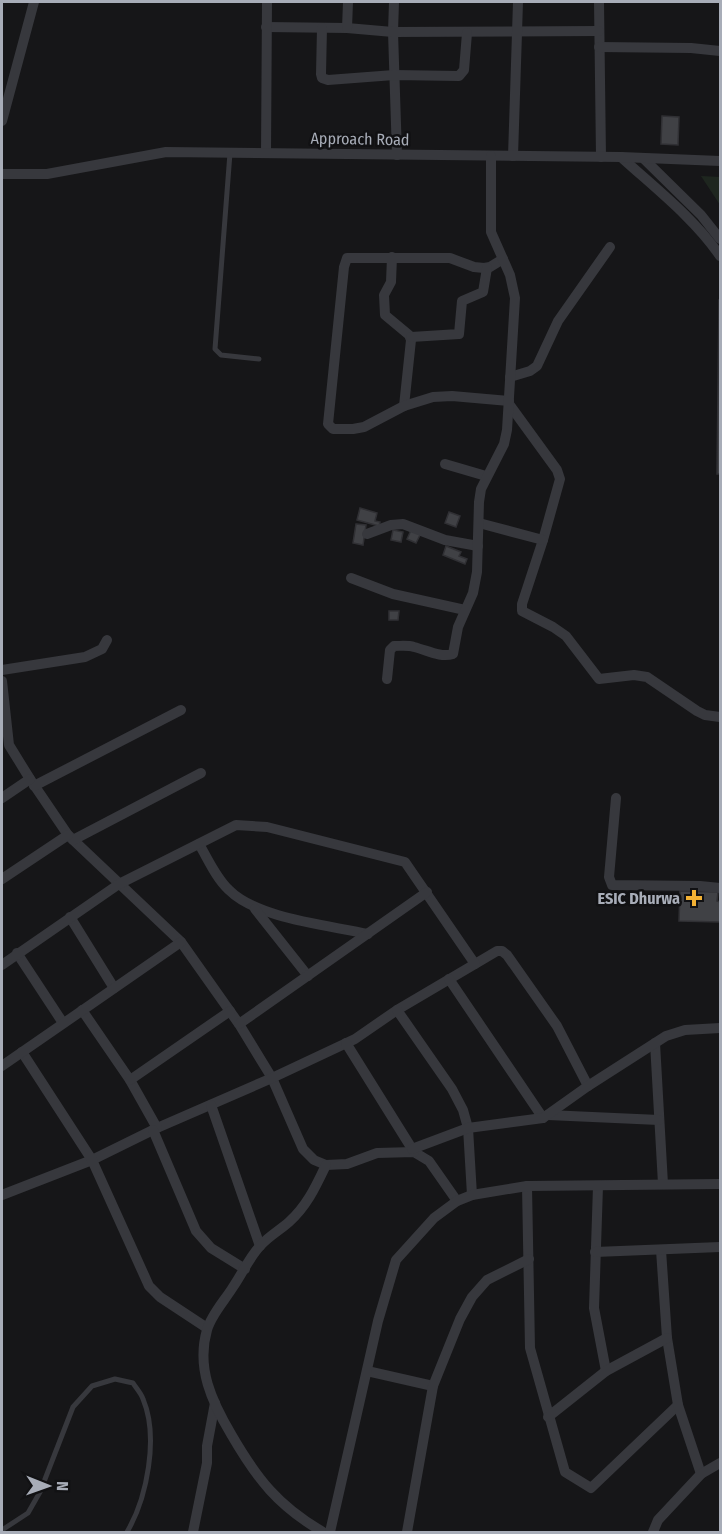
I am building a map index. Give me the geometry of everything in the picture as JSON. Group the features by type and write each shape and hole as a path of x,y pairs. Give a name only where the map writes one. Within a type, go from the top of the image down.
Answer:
{"street":[{"path":"2,121 34,2"},
{"path":"266,153 267,2"},
{"path":"347,28 348,2"},
{"path":"394,2 397,155"},
{"path":"513,156 518,2"},
{"path":"599,2 601,158"},
{"path":"266,27 467,33 517,30 599,31"},
{"path":"322,28 321,74 324,79 394,75 459,76 464,70 467,33"},
{"path":"599,47 691,48 720,51"},
{"name":"Approach Road","path":"2,174 47,174 166,152 720,161"},
{"path":"387,679 390,651 394,646 413,646 430,653 452,654 458,627 476,581 479,495 486,476 506,438 515,298 513,286 491,232 491,156"},
{"path":"621,158 693,223 710,240 720,256"},
{"path":"643,158 701,215 720,238"},
{"path":"510,378 537,366 558,321 610,247"},
{"path":"503,259 487,268 474,267 453,258 353,257 345,260 328,424 333,429 358,429 404,406 423,399 442,396 509,402"},
{"path":"392,257 391,282 384,296 385,315 411,337 459,334 462,301 483,292 487,268"},
{"path":"404,406 411,337"},
{"path":"509,402 559,475 559,483 543,540 521,609 524,613 566,636 599,679 634,675 647,677 697,711 720,717"},
{"path":"445,464 486,476"},
{"path":"478,523 543,540"},
{"path":"367,534 391,525 403,524 445,540 478,546"},
{"path":"351,578 393,594 465,610"},
{"path":"2,670 85,657 102,649 107,640"},
{"path":"2,681 9,745 32,782 71,837 181,942 239,1024 272,1078 303,1149 314,1160 326,1165 347,1164 376,1153 413,1150 468,1128 546,1116 659,1120"},
{"path":"2,798 181,711"},
{"path":"2,879 71,837 201,773"},
{"path":"616,798 609,877 612,885 720,888"},
{"path":"2,965 119,884 236,825 267,827 405,862 475,964"},
{"path":"199,844 229,890 253,906 269,913 368,934"},
{"path":"239,1024 427,892"},
{"path":"253,906 308,976"},
{"path":"70,917 114,988"},
{"path":"4,1060 22,1052 181,942"},
{"path":"2,1195 92,1160 346,1043 497,951 502,951 507,955 557,1026 588,1086"},
{"path":"17,953 63,1023"},
{"path":"449,979 546,1116"},
{"path":"82,1010 130,1080 155,1129 196,1232 211,1248 245,1269"},
{"path":"397,1010 457,1098 466,1119 472,1195"},
{"path":"130,1080 230,1011"},
{"path":"546,1116 666,1036 685,1030 720,1028"},
{"path":"346,1043 413,1150 429,1161 457,1201"},
{"path":"655,1043 663,1184"},
{"path":"22,1052 92,1160 149,1286 160,1297 207,1328"},
{"path":"210,1105 260,1246"},
{"path":"323,1533 287,1509 266,1487 246,1460 210,1393 204,1369 204,1350 207,1328 260,1246 303,1207 314,1191 326,1165"},
{"path":"330,1533 378,1321 396,1260 434,1218 457,1201 472,1195 527,1186 720,1184"},
{"path":"598,1185 594,1308 606,1371"},
{"path":"527,1186 530,1348 566,1473 591,1488 678,1405"},
{"path":"595,1252 720,1247"},
{"path":"661,1250 667,1338 678,1405 701,1474"},
{"path":"407,1533 433,1386 451,1340 472,1297 479,1288 496,1274 529,1259"},
{"path":"548,1417 606,1371 667,1338"},
{"path":"367,1371 433,1386"},
{"path":"193,1533 207,1463 207,1446 214,1403"},
{"path":"653,1533 658,1520 701,1474 720,1463"}],"lane":[{"path":"230,153 215,349 221,355 259,359"},
{"path":"2,1530 28,1513 40,1492 73,1407 93,1386 115,1379 133,1383 143,1398 149,1424 150,1458 141,1497 127,1533"}],"shaded area":[{"path":"701,176 720,177 720,205"}],"building":[{"path":"662,116 679,117 678,145 661,144"},
{"path":"719,300 720,474 717,474"},
{"path":"360,508 377,513 375,521 380,522 379,526 357,520"},
{"path":"449,512 460,516 456,527 445,523"},
{"path":"356,524 366,525 363,545 353,543"},
{"path":"412,528 421,533 416,543 407,539"},
{"path":"393,530 403,532 401,542 391,540"},
{"path":"446,546 461,552 459,556 467,559 465,564 443,555"},
{"path":"389,611 399,611 398,620 389,620"},
{"path":"680,891 718,892 720,922 679,921"}],"place":[{"name":"ESIC Dhurwa","path":"694,898"}]}
